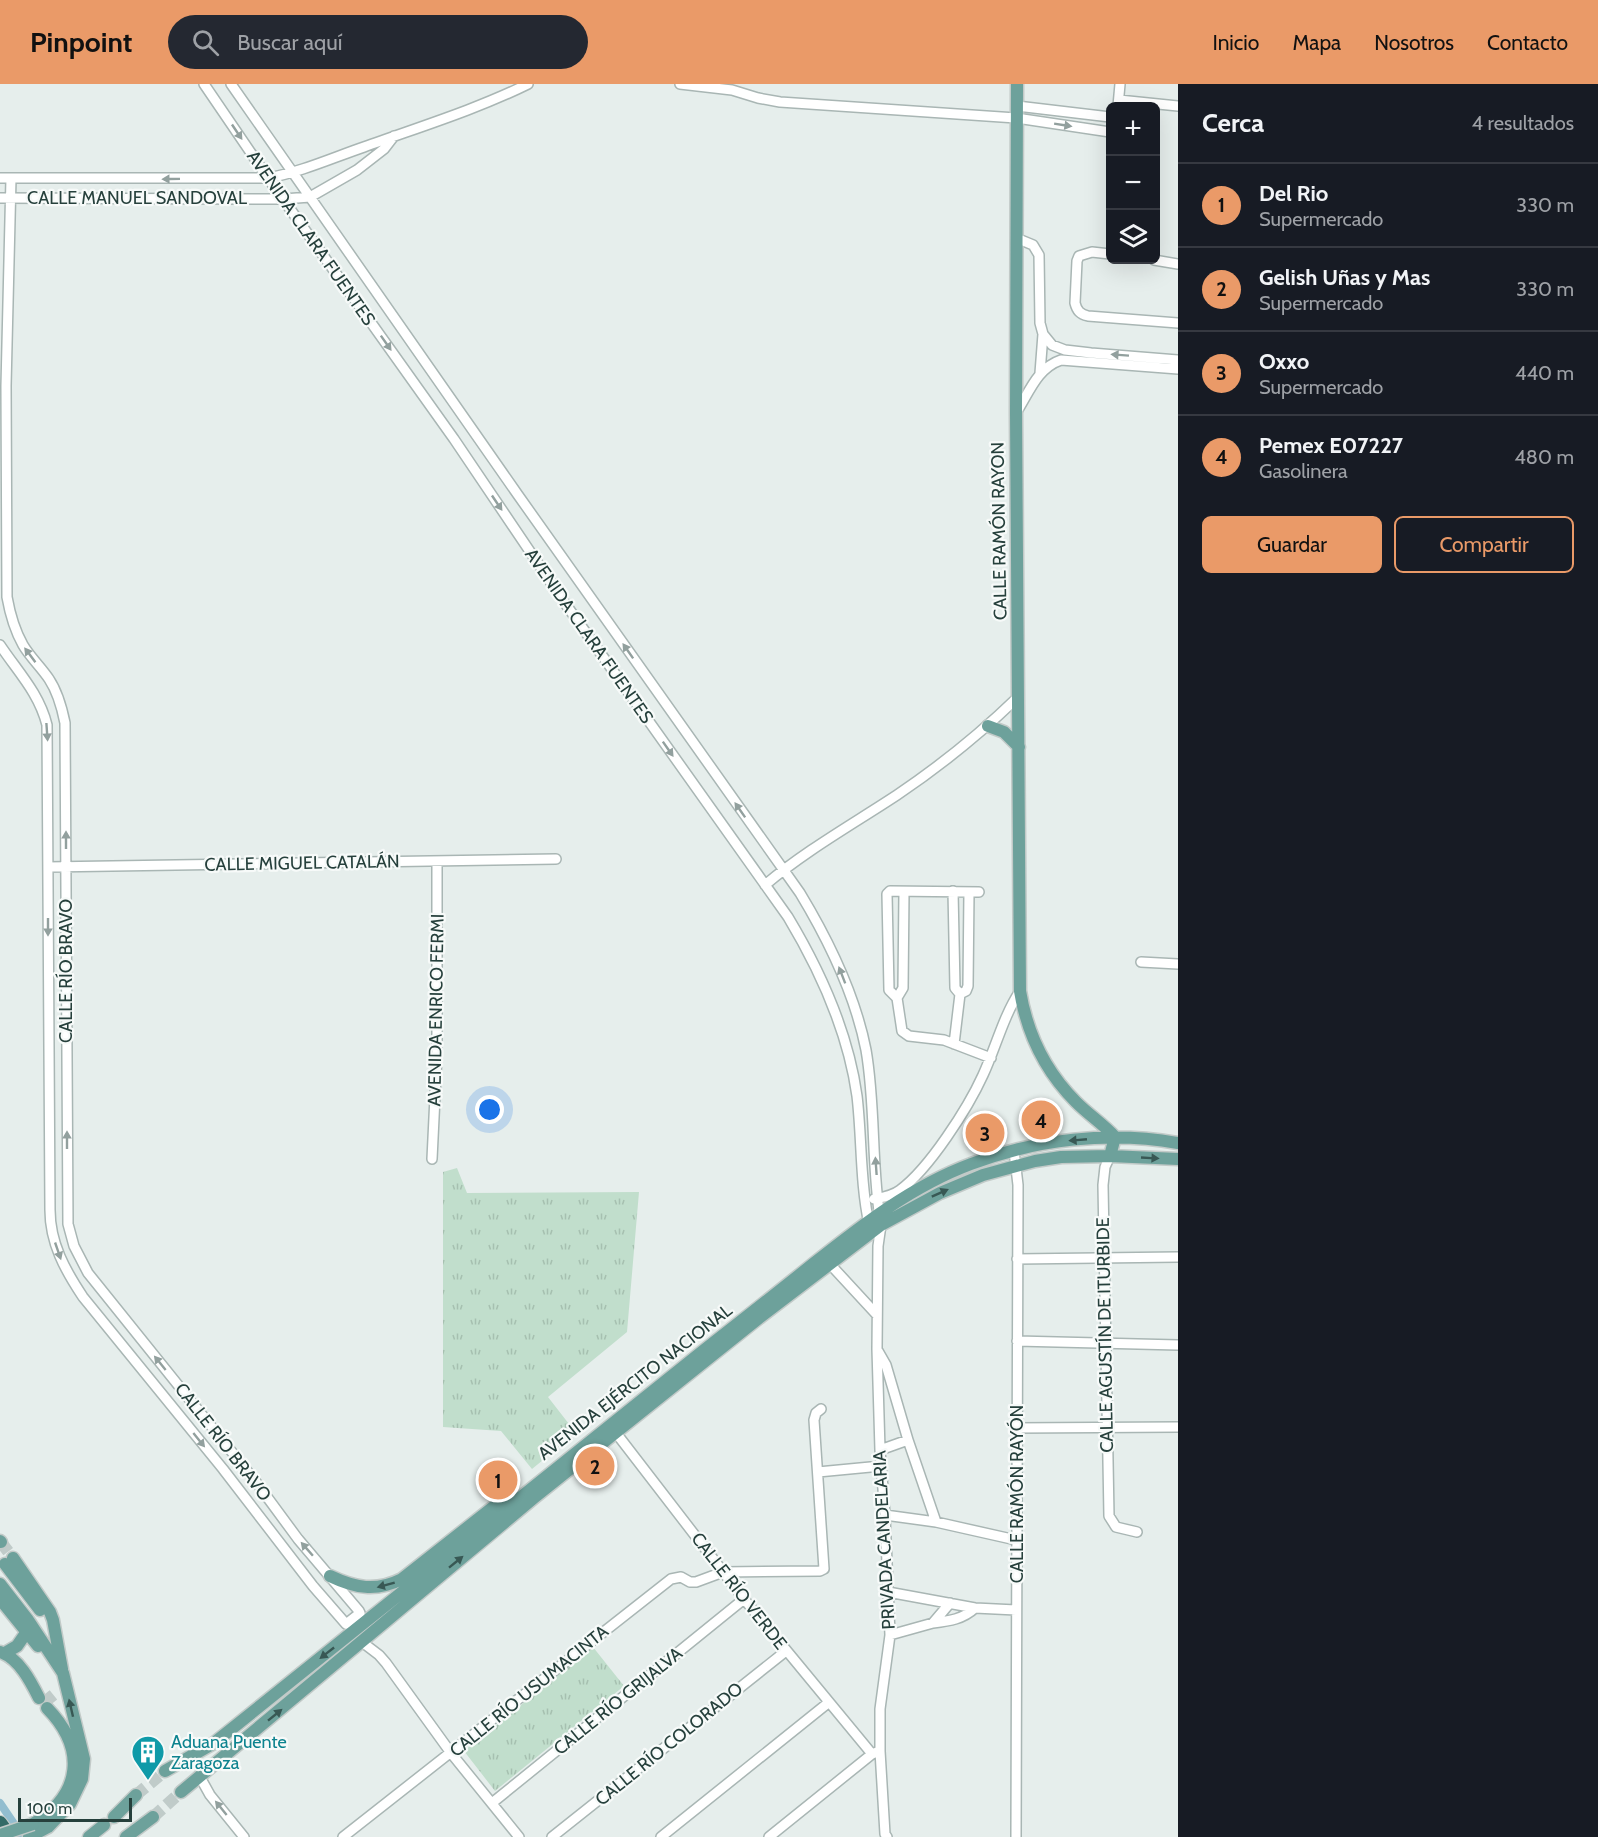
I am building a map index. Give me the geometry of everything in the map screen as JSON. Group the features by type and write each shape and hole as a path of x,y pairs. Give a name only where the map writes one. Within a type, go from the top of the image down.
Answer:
{"highway":[{"path":"0,1823 10,1837"}],"main road":[{"name":"CALLE RAMÓN RAYON","path":"1017,84 1016,413 1020,991 1029,1029 1047,1065 1076,1102 1105,1125 1114,1137"},
{"path":"988,726 1004,732 1019,747"},
{"path":"1110,1156 1114,1137"},
{"name":"AVENIDA EJÉRCITO NACIONAL","path":"181,1792 374,1633 613,1429 875,1222 951,1172 994,1155 1062,1141 1114,1137 1178,1143"},
{"name":"AVENIDA EJÉRCITO NACIONAL","path":"165,1772 214,1743 519,1497 613,1429 829,1263 875,1222 940,1192 983,1175 1016,1166 1061,1157 1110,1156 1178,1159"},
{"path":"330,1576 351,1586 377,1587 393,1583 402,1579 510,1494 519,1497"},
{"path":"6,1565 42,1629 63,1673"},
{"path":"0,1836 34,1831 56,1820 70,1804 82,1779 84,1759 50,1612 6,1565"},
{"path":"362,1642 362,1635 406,1597 430,1569"},
{"path":"0,1584 28,1620 63,1673"},
{"path":"0,1599 26,1633 63,1673"},
{"path":"2,1653 18,1646 26,1633"},
{"path":"2,1653 12,1658 46,1701 60,1722 73,1750 73,1777 70,1786 60,1802 34,1831"},
{"path":"114,1817 136,1795"},
{"path":"126,1837 153,1817"},
{"path":"89,1837 104,1825"}],"street":[{"name":"AVENIDA CLARA FUENTES","path":"204,84 454,439 562,599 788,917 808,950 828,991 840,1024 853,1074 866,1200 875,1222"},
{"name":"AVENIDA CLARA FUENTES","path":"231,84 818,922 836,958 866,1049 878,1198 875,1222"},
{"name":"CALLE MANUEL SANDOVAL","path":"0,178 268,178 292,174 452,116 528,84"},
{"path":"680,84 732,87 758,98 780,102 1106,117"},
{"path":"1119,102 1120,84"},
{"path":"1160,105 1178,106"},
{"path":"1017,112 1106,131"},
{"path":"310,197 357,170 384,149 395,136"},
{"name":"CALLE RÍO BRAVO","path":"0,645 36,696 47,725 50,1218 54,1240 63,1266 83,1297 223,1469 313,1586 346,1624 359,1611 298,1539 238,1459 98,1286 81,1261 68,1224 63,714 49,680 24,647 16,631 7,597 3,386 5,197 11,178"},
{"name":"CALLE MANUEL SANDOVAL","path":"5,197 284,199 310,197"},
{"path":"1016,238 1033,245 1039,255 1040,323 1043,334 1040,373"},
{"path":"1106,254 1092,252 1079,256 1077,261 1075,293 1077,310 1082,315 1178,323"},
{"path":"1160,261 1178,264"},
{"path":"1043,334 1052,345 1065,350 1178,360"},
{"path":"1016,413 1040,373 1050,364 1067,360 1178,369"},
{"path":"765,885 783,870 901,793 988,726 1018,697"},
{"name":"CALLE MIGUEL CATALÁN","path":"48,867 556,859"},
{"name":"AVENIDA ENRICO FERMI","path":"432,1159 437,1055 437,861"},
{"path":"960,994 966,991 968,986 974,892 890,891 887,895 889,990 897,998 902,1031 905,1035 944,1040 991,1058"},
{"path":"953,891 955,988 960,994 954,1044"},
{"path":"897,998 903,990 903,892"},
{"path":"1141,962 1178,964"},
{"path":"866,1200 900,1190 927,1164 982,1078 1012,1004 1020,991"},
{"path":"49,1114 67,1107"},
{"name":"CALLE RAMÓN RAYÓN","path":"1014,1150 1017,1259 1016,1837"},
{"name":"CALLE AGUSTÍN DE ITURBIDE","path":"1110,1156 1105,1167 1103,1185 1109,1516 1116,1527 1137,1532"},
{"name":"PRIVADA CANDELARIA","path":"875,1222 878,1246 877,1349 880,1450 890,1635 876,1752 886,1835"},
{"path":"1017,1259 1178,1257"},
{"path":"829,1263 877,1316"},
{"path":"1017,1341 1178,1345"},
{"path":"877,1349 886,1365 936,1522"},
{"path":"723,1572 820,1571 824,1569 814,1420 820,1409"},
{"path":"1017,1428 1178,1427"},
{"name":"CALLE RÍO VERDE","path":"613,1429 744,1599 828,1703 876,1752"},
{"path":"880,1450 908,1440"},
{"path":"223,1469 238,1459"},
{"path":"818,1472 881,1466"},
{"path":"264,1521 277,1510"},
{"path":"885,1515 936,1522 1016,1540"},
{"name":"CALLE RÍO USUMACINTA","path":"343,1837 671,1579 681,1577 690,1582 696,1582 723,1572"},
{"path":"888,1592 975,1608 1016,1611"},
{"name":"CALLE RÍO GRIJALVA","path":"492,1803 744,1599"},
{"path":"933,1623 950,1603"},
{"path":"890,1635 952,1620 967,1615 975,1608"},
{"path":"374,1633 379,1655"},
{"path":"362,1642 379,1655 451,1753 519,1837"},
{"name":"CALLE RÍO COLORADO","path":"552,1837 786,1651"},
{"path":"661,1837 828,1703"},
{"path":"769,1837 876,1752"},
{"path":"200,1777 210,1795 244,1837"}],"green space":[{"path":"457,1168 467,1193 639,1192 627,1332 548,1397 576,1433 532,1469 501,1431 443,1427 443,1172"},
{"path":"593,1647 624,1686 495,1791 464,1751"}],"waterway":[{"path":"0,1803 23,1837"}],"tunnel":[{"path":"1,1542 13,1558"},
{"path":"45,1694 53,1704"},
{"path":"136,1795 165,1771"},
{"path":"153,1817 181,1792"}],"place":[{"name":"Pemex E07227","path":"1041,1120"},
{"name":"Oxxo","path":"985,1133"},
{"name":"Gelish Uñas y Mas","path":"595,1466"},
{"name":"Del Rio","path":"498,1480"},
{"name":"Aduana Puente Zaragoza","path":"148,1781"}]}
